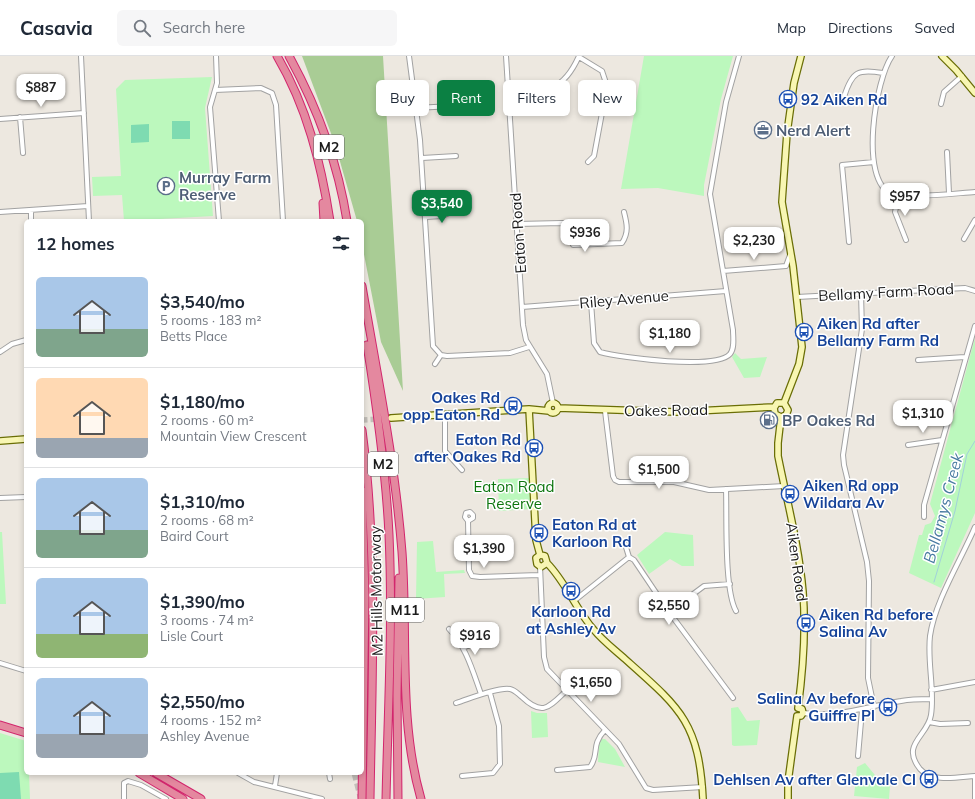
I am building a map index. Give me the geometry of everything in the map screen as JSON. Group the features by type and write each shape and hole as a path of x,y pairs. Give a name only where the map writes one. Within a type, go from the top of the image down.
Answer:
{"highway":[{"name":"M2","path":"277,56 303,110 320,167 330,219"},
{"name":"M2","path":"289,56 310,95 321,124 339,182 347,219"},
{"name":"M2","path":"320,167 324,219"},
{"name":"M2","path":"364,297 388,431 400,522 397,695 398,799"},
{"name":"M2 Hills Motorway","path":"364,326 376,404 389,534 390,632 386,799"},
{"name":"M2 Hills Motorway","path":"364,447 368,481 372,555 373,623 370,799"},
{"name":"M11","path":"400,522 405,604 408,737 421,799"},
{"name":"M2","path":"364,561 364,664"},
{"path":"0,725 24,732"},
{"path":"142,775 183,799"},
{"path":"159,775 201,799"},
{"name":"M2","path":"362,775 362,799"}],"street":[{"path":"81,56 89,219"},
{"path":"216,56 217,83 210,107 219,219"},
{"path":"412,80 409,56 413,56"},
{"name":"Eaton Road","path":"506,56 509,80"},
{"path":"564,80 574,67 579,56 602,71 607,86 594,156 588,162"},
{"path":"591,302 594,343 600,352 673,362 720,359 731,353 734,347 734,330 710,194 726,102 739,56"},
{"path":"784,403 799,364 801,352 797,297 791,251 782,202 782,183 794,83 800,56"},
{"path":"892,56 883,73 872,141 874,162 881,184 891,194 899,195 975,192"},
{"path":"942,56 962,76 975,94"},
{"path":"844,97 848,83 854,75 862,70 883,73"},
{"path":"941,104 944,92 962,76"},
{"path":"215,90 261,88 272,93 276,106 283,219"},
{"path":"0,118 84,113"},
{"path":"417,116 422,158 433,346 440,355 447,356 510,353 529,347"},
{"name":"Eaton Road","path":"511,116 522,307 526,340 547,374 550,406"},
{"path":"20,117 23,153"},
{"path":"947,152 948,193"},
{"path":"422,158 456,156"},
{"path":"849,242 842,166 874,162"},
{"path":"899,195 895,212 906,240"},
{"path":"0,212 88,206"},
{"path":"31,210 31,219"},
{"path":"425,217 442,216 454,211"},
{"path":"517,224 569,224 573,245 622,243 626,237 628,227 624,212"},
{"path":"964,238 975,220"},
{"path":"723,271 786,266 791,251"},
{"name":"Bellamy Farm Road","path":"797,297 965,288 975,291"},
{"name":"Riley Avenue","path":"522,307 726,291"},
{"path":"861,294 862,329 843,455 870,581 867,669 874,707"},
{"path":"924,517 924,504 975,326"},
{"path":"0,352 12,344 24,341"},
{"path":"435,364 440,355"},
{"path":"918,360 966,357"},
{"path":"780,403 784,403 788,408 787,413 781,417 775,414 774,407 780,403"},
{"path":"550,406 555,412 558,408"},
{"path":"391,418 531,409 550,406 558,408"},
{"name":"Oakes Road","path":"558,408 605,411 676,412 774,407"},
{"path":"531,409 536,540 540,555"},
{"path":"605,411 615,480 619,482 674,482 709,490 784,486"},
{"path":"445,414 445,451 462,470"},
{"name":"Aiken Road","path":"781,417 778,449 803,593 803,638 798,708"},
{"path":"0,441 24,439"},
{"path":"908,445 942,440"},
{"path":"726,489 731,602 736,611"},
{"path":"0,498 24,497"},
{"path":"468,521 469,570 472,576 480,577 539,574"},
{"path":"974,799 975,776 929,776 921,770 914,759 913,747 929,722 931,690 929,652 933,623 975,527"},
{"path":"625,544 629,557 634,560 669,612 733,698"},
{"path":"540,555 545,556 547,563 595,631 669,699 684,718 697,748 704,799"},
{"path":"540,555 535,560 540,566 539,574 545,665 625,752 646,788 654,790 703,787"},
{"path":"574,601 629,557"},
{"path":"540,566 547,563"},
{"path":"669,612 704,586 730,584"},
{"path":"449,629 456,636 463,648 481,694"},
{"path":"463,648 477,642"},
{"path":"0,663 24,669"},
{"path":"931,690 975,682"},
{"path":"456,703 481,694 503,689 512,689 531,706 540,709 550,706 567,690"},
{"path":"462,776 493,773 500,764 499,722 490,693"},
{"path":"797,716 801,716 804,713 821,715 862,710 901,701 931,699"},
{"path":"788,799 788,782 797,716 795,712 798,708 802,709 804,713"},
{"path":"858,756 862,710"},
{"path":"929,722 940,724 968,723"},
{"path":"557,770 590,767 594,761 596,741 605,730"},
{"path":"242,775 254,782 275,786 322,799"},
{"path":"275,786 276,775"},
{"path":"329,775 330,779"},
{"path":"124,799 125,781 130,781 141,785 166,799"}],"green space":[{"path":"302,56 383,56 384,80 376,80 376,116 387,116 403,391 381,342 364,254 364,219 356,219 335,144"},
{"path":"644,56 733,56 721,99 704,185 704,196 658,188 621,189 634,116 636,116 636,102"},
{"path":"212,77 205,108 213,216 160,219 124,219 122,195 93,196 92,177 121,176 116,89 125,80"},
{"path":"172,121 190,121 190,139 172,139"},
{"path":"149,124 149,142 131,143 131,125"},
{"path":"975,338 975,513 941,588 909,573 919,535 922,535 925,525 931,523 935,516 930,504"},
{"path":"735,353 741,359 767,357 760,377 744,378 732,357"},
{"name":"Eaton Road Reserve","path":"530,478 531,509 499,511 498,479"},
{"path":"0,532 2,532 6,604 0,604"},
{"path":"665,532 693,535 694,566 682,566 670,559 649,574 637,555"},
{"path":"433,541 436,572 464,570 465,573 444,574 445,597 416,599 417,542"},
{"path":"738,707 747,721 760,720 757,745 732,745 731,708"},
{"path":"531,711 537,713 547,713 548,737 532,738"},
{"path":"0,733 24,740 24,775 29,775 30,799 0,799"},
{"path":"602,739 605,739 615,749 625,767 598,762 599,743"},
{"path":"865,763 884,786 890,786 889,799 854,796 857,767"},
{"path":"19,772 21,799 0,799 0,773"}],"waterway":[{"name":"Bellamys Creek","path":"934,582 955,511 967,454 975,441"}],"tunnel":[{"path":"364,420 382,419"},
{"path":"356,775 361,797"}],"place":[{"name":"92 Aiken Rd","path":"788,99"},
{"name":"Nerd Alert","path":"763,130"},
{"name":"Murray Farm Reserve","path":"166,186"},
{"name":"Aiken Rd after Bellamy Farm Rd","path":"804,332"},
{"name":"Oakes Rd opp Eaton Rd","path":"513,406"},
{"name":"BP Oakes Rd","path":"769,420"},
{"name":"Eaton Rd after Oakes Rd","path":"534,448"},
{"name":"Aiken Rd opp Wildara Av","path":"790,494"},
{"name":"Eaton Rd at Karloon Rd","path":"539,533"},
{"name":"Karloon Rd at Ashley Av","path":"571,591"},
{"name":"Aiken Rd before Salina Av","path":"806,623"},
{"name":"Salina Av before Guiffre Pl","path":"888,707"},
{"name":"Dehlsen Av after Glenvale Cl","path":"929,779"}]}
